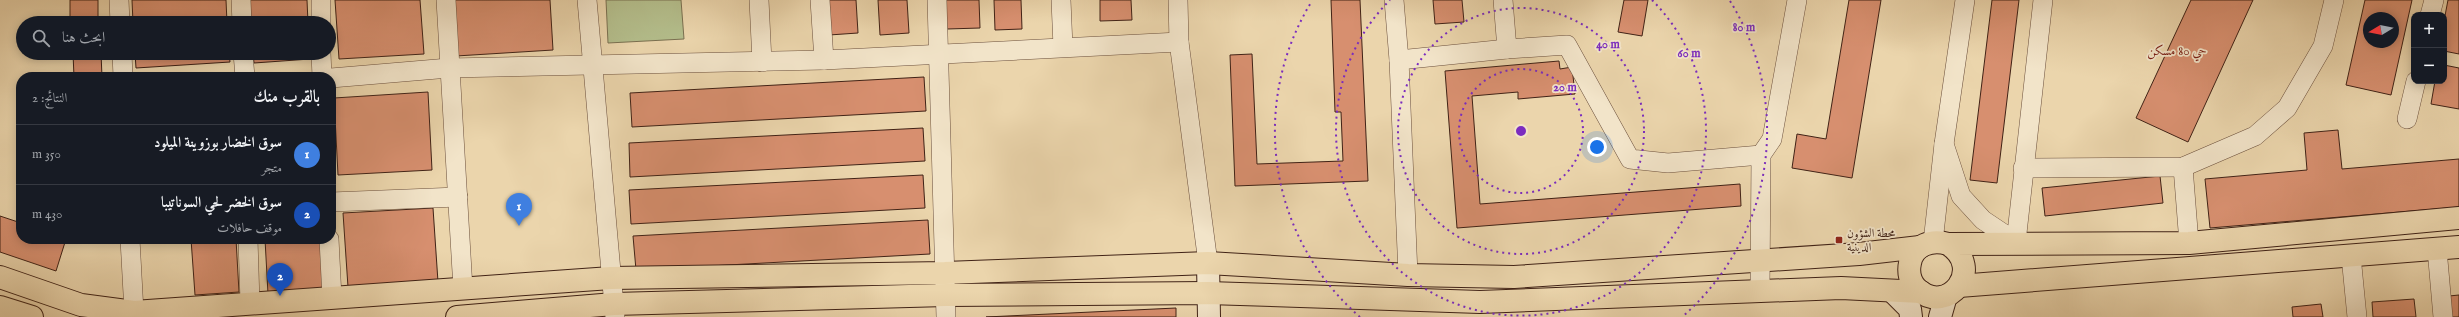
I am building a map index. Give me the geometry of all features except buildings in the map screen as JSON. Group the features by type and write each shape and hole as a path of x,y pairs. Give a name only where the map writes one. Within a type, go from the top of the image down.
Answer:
{"main road":[{"path":"0,277 81,305 134,312 611,278 945,272 1208,263 1408,275 1514,277 1859,254 1934,244 2016,242 2189,243 2459,218"},
{"path":"1952,291 1964,275 1963,262 1960,254 1934,244 1914,253 1909,270 1914,286 1928,296 1952,291 2459,247"},
{"path":"457,317 946,295 1208,293 1480,302 1841,288 1921,292"},
{"path":"0,307 32,317"}],"street":[{"path":"119,0 120,16"},
{"path":"241,0 242,16"},
{"path":"321,0 321,16"},
{"path":"446,0 463,289"},
{"path":"587,0 591,65 615,310"},
{"path":"759,0 762,62"},
{"path":"820,0 824,60"},
{"path":"936,0 939,52 946,317"},
{"path":"1061,0 1063,47"},
{"path":"1178,0 1179,42 1208,263 1209,317"},
{"path":"1394,0 1399,60 1408,275"},
{"path":"1503,0 1506,49"},
{"path":"1760,291 1759,261 1761,155 1772,139 1797,0"},
{"path":"1934,244 1944,144 1965,0"},
{"path":"1944,144 1961,196 1983,220 2016,242 2042,0"},
{"path":"2024,168 2183,166 2255,136 2287,108 2323,46 2334,0"},
{"path":"2431,12 2434,0"},
{"path":"336,78 449,68 824,60 939,52 1179,42"},
{"path":"1399,60 1506,49 1567,45 1630,159 1668,163 1761,155"},
{"path":"122,60 123,72"},
{"path":"244,60 245,72"},
{"path":"322,60 322,72"},
{"path":"2407,119 2415,84"},
{"path":"2183,166 2189,243"},
{"path":"336,202 458,197"},
{"path":"130,244 134,312"},
{"path":"248,244 250,303"},
{"path":"329,244 332,298"},
{"path":"2437,249 2443,317"},
{"path":"2351,256 2357,317"},
{"path":"1892,291 1910,309 1911,317"},
{"path":"1940,317 1952,291"},
{"path":"1916,317 1921,292"}],"green space":[{"path":"606,0 681,0 684,39 608,43"}],"place":[{"name":"سوق الخضار بوزوينة الميلود","path":"519,226"},
{"name":"محطة الشؤون الدينية","path":"1839,240"},
{"name":"سوق الخضر لحي السوناتيبا","path":"280,296"}],"district":[{"name":"حي 80 مسكن","path":"2177,51"}]}
